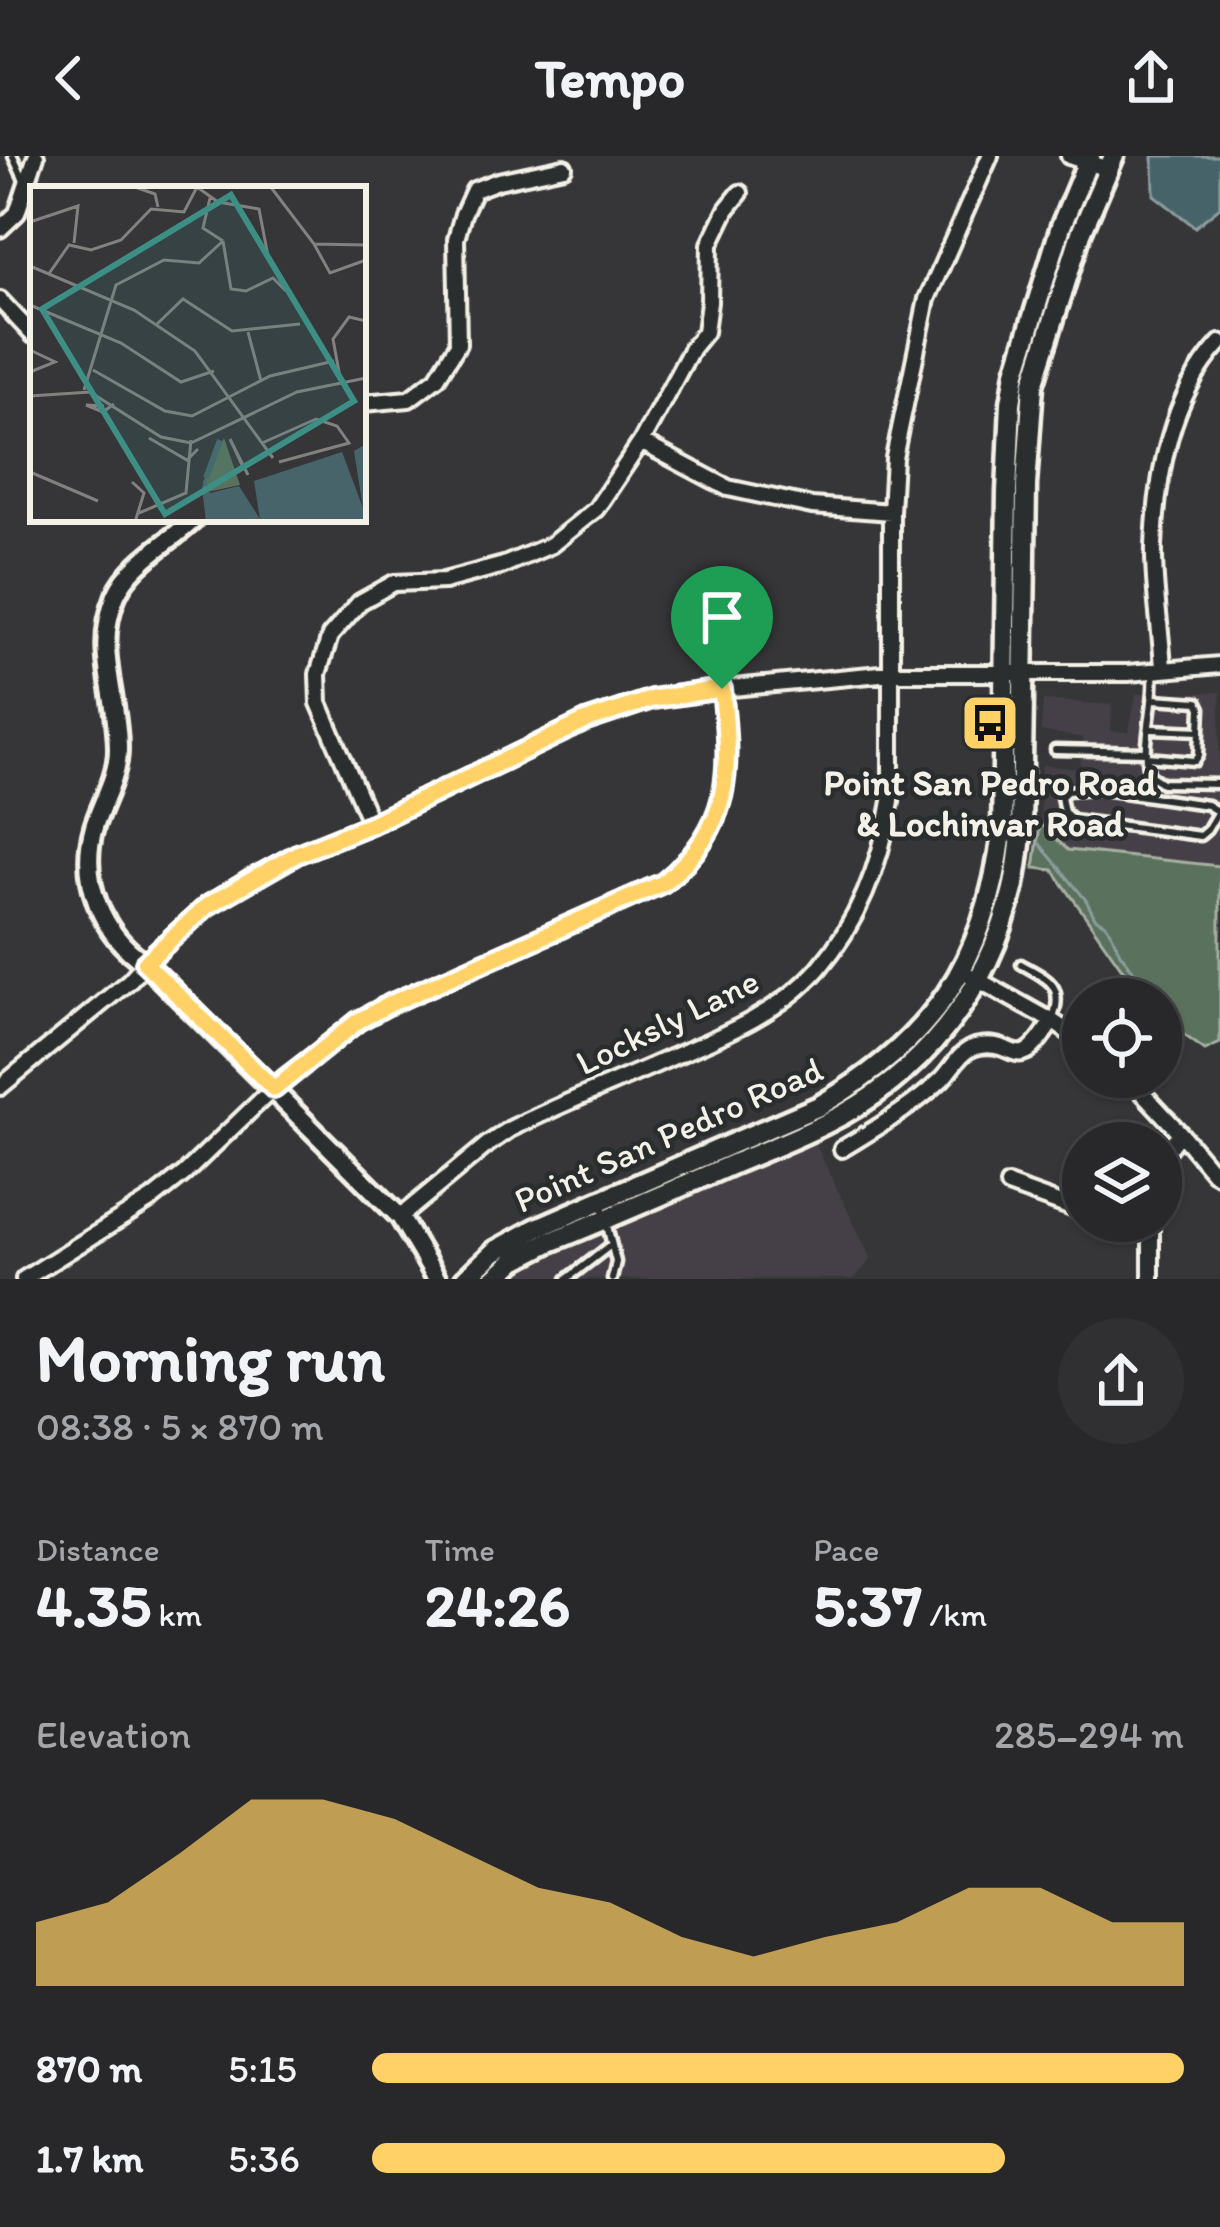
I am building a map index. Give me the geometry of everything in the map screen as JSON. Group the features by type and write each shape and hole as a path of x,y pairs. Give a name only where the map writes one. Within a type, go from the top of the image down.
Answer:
{"main road":[{"name":"Point San Pedro Road","path":"970,976 1000,932 1014,887 1021,835 1024,674 1016,492 1008,439 1016,372 1083,158"},
{"name":"Point San Pedro Road","path":"465,1279 495,1251 537,1228 604,1209 828,1123 910,1069 957,1016 995,883 1002,833 1004,675 1016,492 1033,385 1081,232 1111,162"},
{"name":"Point San Pedro Road","path":"494,1279 515,1260 604,1209"}],"street":[{"path":"0,229 17,213 36,156"},
{"name":"Locksly Lane","path":"400,1217 510,1130 716,1039 770,1010 817,970 861,904 885,840 891,801 894,458 927,299 990,156"},
{"path":"1083,158 1111,162"},
{"path":"366,403 409,399 437,378 458,344 457,239 474,190 564,167"},
{"path":"371,824 319,703 318,674 330,637 360,602 394,583 443,580 504,565 551,545 596,509 705,332 710,244 740,193"},
{"path":"0,300 30,332"},
{"path":"1158,669 1154,548 1166,454 1178,406 1220,343"},
{"path":"641,442 728,488 812,506 891,512"},
{"path":"191,522 128,576 114,601 104,643 118,746 111,783 95,825 89,868 92,893 109,927 132,955 400,1217 437,1279"},
{"path":"0,1087 129,981 207,906 248,880 586,721 652,699 891,673 1004,675 1220,665"},
{"path":"24,1279 152,1199 358,1021 663,883 687,863 716,822 722,796 727,771 722,689"},
{"path":"970,976 1062,1028"},
{"path":"842,1149 913,1104 963,1053 990,1046 1028,1053 1052,1021"},
{"path":"1148,1098 1170,1122"},
{"path":"1182,1135 1220,1176"},
{"path":"1008,1185 1062,1204"},
{"path":"1151,1242 1151,1279"}],"lane":[{"path":"13,156 26,185"},
{"path":"1142,795 1158,669"},
{"path":"1055,749 1195,761 1202,708 1198,702 1154,699"},
{"path":"1150,729 1200,731"},
{"path":"1147,769 1162,783 1220,784"},
{"path":"1095,789 1142,795 1207,805 1219,813 1200,836 1157,832 1072,819 1064,812 1061,797 1067,791 1095,789"},
{"path":"1021,964 1051,982 1057,992 1052,1021"},
{"path":"604,1209 616,1262 612,1279"},
{"path":"567,1279 610,1245"}],"shaded area":[{"path":"1220,692 1220,865 1068,849 1040,824 1042,765 1080,769 1083,738 1041,731 1043,700 1112,705 1111,731 1129,732 1136,694"},
{"path":"813,1139 871,1259 854,1279 512,1279 588,1237"}],"green space":[{"path":"1040,824 1068,850 1220,866 1220,1043 1205,1050 1182,1034 1182,978 1131,978 1053,870 1034,868"}],"water":[{"path":"1153,156 1220,156 1220,207 1195,227 1154,195"}],"waterway":[{"path":"1039,843 1095,918 1105,924 1140,978"}],"place":[{"name":"Point San Pedro Road & Lochinvar Road","path":"990,723"}],"route":[{"path":"722,689 727,771 722,796 716,822 687,863 663,883 358,1021 274,1089 145,963 207,906 297,854 371,824 586,721 652,699 722,689"}]}
